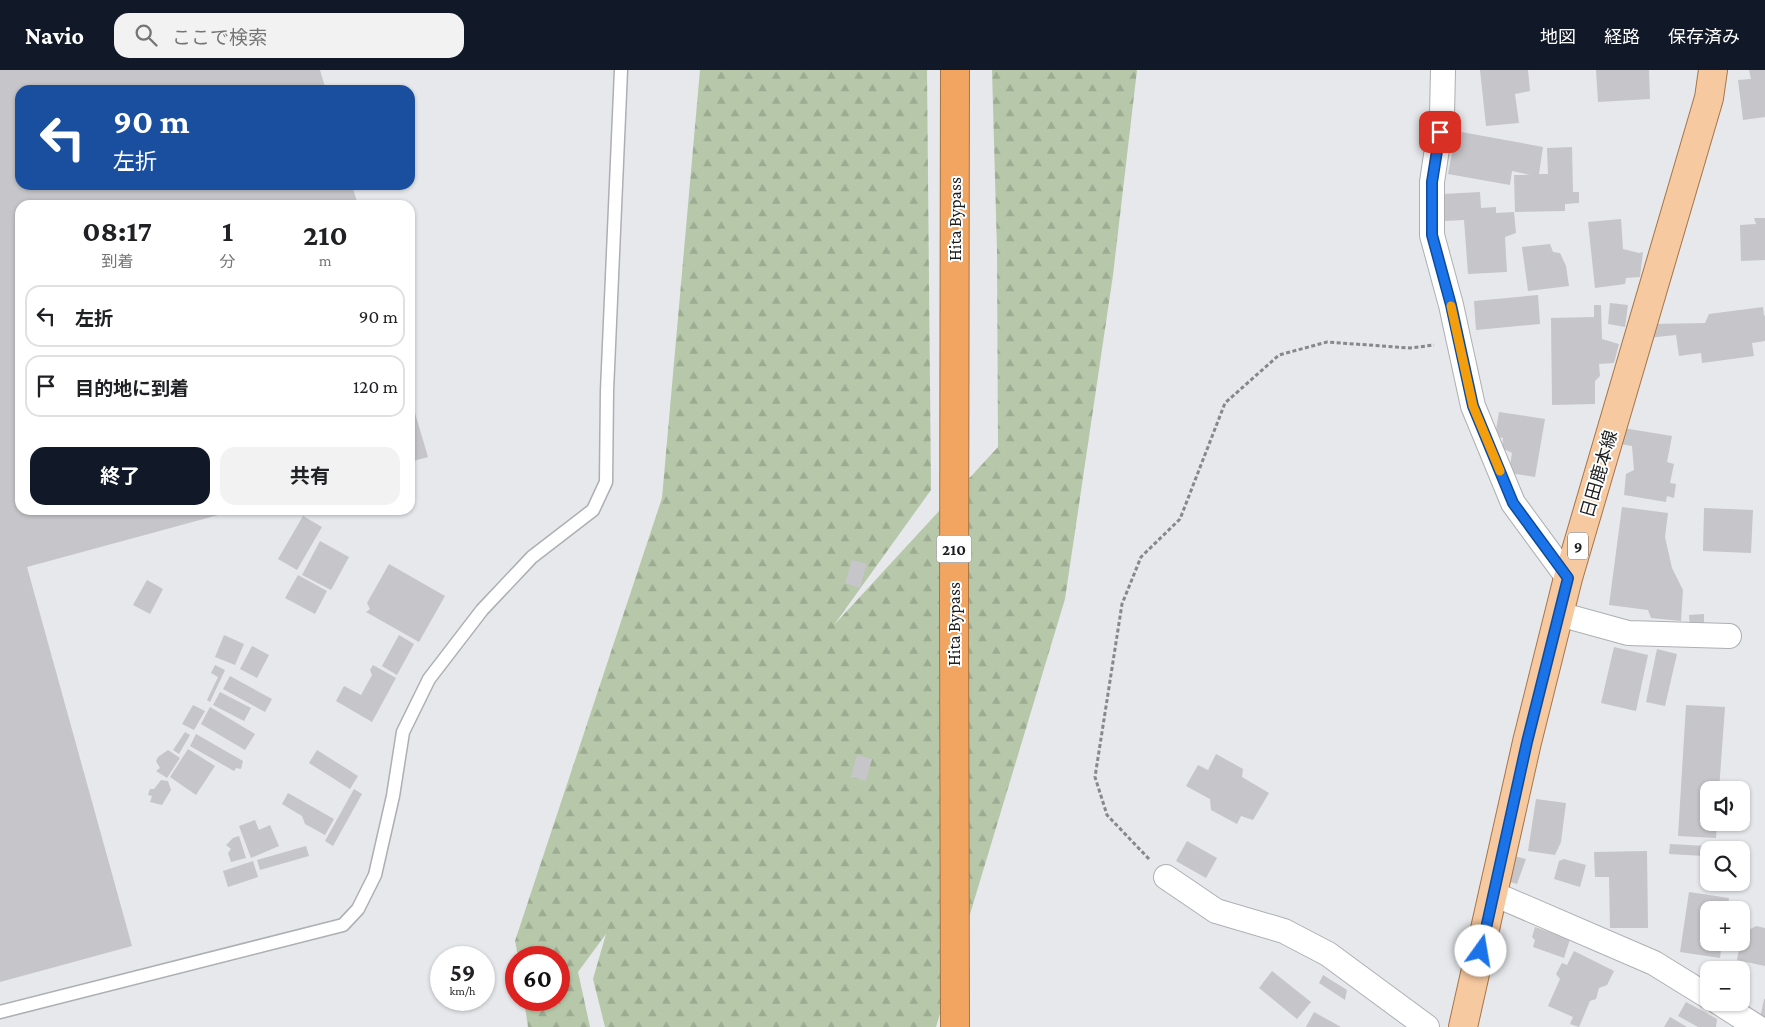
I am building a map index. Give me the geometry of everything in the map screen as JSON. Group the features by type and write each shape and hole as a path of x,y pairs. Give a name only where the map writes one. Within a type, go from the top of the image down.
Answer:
{"highway":[{"name":"Hita Bypass","path":"955,70 955,1027"}],"main road":[{"name":"日田鹿本線","path":"1463,1027 1527,742 1568,578 1709,98 1713,70"}],"street":[{"path":"1443,70 1442,115 1432,182 1432,235 1451,305 1473,406 1513,503 1568,578"},
{"path":"1559,614 1628,633 1729,636"},
{"path":"1166,878 1216,911 1284,931 1328,954 1427,1027"},
{"path":"1494,894 1654,963 1700,991"},
{"path":"1729,1011 1746,1024"}],"lane":[{"path":"0,1012 343,925 358,909 375,875 393,796 403,732 429,679 482,610 532,557 592,510 606,482 607,391 621,70"}],"path":[{"path":"1166,878 1107,815 1096,777 1122,604 1141,557 1180,519 1225,403 1279,355 1327,342 1410,348 1459,341"}],"green space":[{"path":"700,70 927,70 931,490 834,625 998,447 997,250 992,70 1137,70 1113,275 1065,599 936,1027 605,1027 593,979 606,934 578,972 590,1027 528,1027 526,1011 570,1011 570,946 516,946 515,941 662,498"}],"building":[{"path":"0,70 320,70 324,85 15,85 15,190 354,190 356,200 15,200 15,515 218,515 27,567 132,946 0,982"},
{"path":"1480,70 1528,70 1530,91 1515,94 1519,123 1486,126"},
{"path":"1596,70 1649,70 1650,99 1598,102"},
{"path":"1749,70 1765,70 1765,117 1743,120 1738,80 1751,79"},
{"path":"1456,131 1543,147 1539,174 1548,174 1547,148 1572,147 1573,192 1579,192 1579,203 1565,204 1565,211 1515,212 1514,175 1530,175 1512,171 1510,185 1448,174"},
{"path":"1480,192 1481,208 1496,207 1496,213 1514,212 1516,233 1505,237 1507,272 1468,274 1464,220 1444,221 1443,194"},
{"path":"1754,218 1765,218 1765,260 1741,261 1740,225 1756,224"},
{"path":"1621,219 1623,249 1639,253 1643,252 1640,277 1626,278 1625,284 1595,288 1588,222"},
{"path":"1550,244 1553,252 1560,253 1566,266 1569,286 1528,291 1522,247"},
{"path":"1538,295 1540,324 1476,330 1474,301"},
{"path":"1610,303 1628,305 1625,327 1608,324"},
{"path":"1594,305 1601,305 1602,339 1619,344 1614,363 1599,364 1600,376 1595,381 1595,404 1552,405 1551,318 1594,317"},
{"path":"1763,307 1765,315 1765,341 1752,343 1754,356 1702,363 1701,353 1679,356 1676,335 1647,338 1653,324 1705,323 1709,314"},
{"path":"1499,412 1545,419 1535,477 1509,473 1512,453 1502,448 1503,438 1495,436"},
{"path":"415,413 428,457 415,461"},
{"path":"1623,428 1672,436 1667,462 1674,464 1670,483 1676,484 1674,498 1667,496 1666,502 1624,495 1626,474 1634,470 1632,446 1620,444"},
{"path":"1622,507 1668,513 1665,537 1672,568 1683,590 1681,621 1651,618 1648,610 1609,605"},
{"path":"1704,508 1753,510 1751,553 1703,551"},
{"path":"303,516 322,527 297,570 278,559"},
{"path":"320,541 349,557 331,590 302,575"},
{"path":"852,560 867,564 860,588 845,583"},
{"path":"389,564 445,596 419,642 366,612 370,609 367,603"},
{"path":"298,575 327,591 315,614 285,598"},
{"path":"147,580 163,589 150,614 133,605"},
{"path":"1704,614 1704,626 1690,627 1689,615"},
{"path":"224,635 244,644 235,665 215,657"},
{"path":"399,635 414,644 397,675 382,666"},
{"path":"252,646 269,655 257,678 240,669"},
{"path":"1614,647 1648,655 1636,711 1601,703"},
{"path":"1657,649 1677,654 1665,706 1646,702"},
{"path":"215,665 225,670 210,702 207,700 218,677 211,673"},
{"path":"373,665 396,678 372,722 336,701 344,686 361,695 372,675 370,670"},
{"path":"230,676 272,699 265,712 223,689"},
{"path":"220,692 251,708 244,721 213,705"},
{"path":"193,705 205,711 194,730 182,724"},
{"path":"1686,705 1725,707 1720,781 1700,781 1700,831 1716,831 1716,838 1678,836"},
{"path":"210,707 255,734 245,750 201,724"},
{"path":"185,732 190,735 179,754 173,750"},
{"path":"196,734 243,761 241,769 236,768 234,771 190,746"},
{"path":"188,749 215,766 196,795 170,777"},
{"path":"168,750 180,758 167,778 156,771 160,768 156,761 158,757"},
{"path":"317,750 358,776 350,789 309,763"},
{"path":"1216,754 1243,769 1242,777 1269,793 1253,820 1241,816 1237,824 1211,810 1210,799 1186,786 1198,765 1208,770"},
{"path":"857,755 872,759 866,781 851,777"},
{"path":"161,780 168,781 171,790 162,805 150,802 152,796 148,795 150,789 154,789"},
{"path":"354,789 362,794 333,846 325,841"},
{"path":"288,793 334,819 325,835 305,824 302,816 282,804"},
{"path":"1536,799 1566,803 1561,842 1555,855 1528,851"},
{"path":"255,820 259,830 270,825 279,846 251,858 239,826"},
{"path":"239,836 246,858 231,862 228,853 231,849 226,845 233,838"},
{"path":"1187,841 1217,858 1206,878 1176,861"},
{"path":"1670,844 1700,846 1700,856 1669,854"},
{"path":"306,846 309,856 260,870 257,860"},
{"path":"1647,851 1648,928 1610,928 1609,877 1595,877 1594,852"},
{"path":"1514,856 1526,859 1517,884 1506,881"},
{"path":"1564,859 1586,865 1580,887 1554,879 1559,861"},
{"path":"253,861 258,877 228,887 223,871"},
{"path":"1689,892 1729,898 1728,901 1700,901 1700,951 1721,951 1720,958 1680,952"},
{"path":"1756,926 1765,928 1765,966 1750,963 1750,961 1737,960 1739,951 1750,951 1750,929"},
{"path":"1535,927 1570,939 1564,958 1533,947 1535,940 1532,937"},
{"path":"1574,951 1614,971 1607,985 1599,988 1596,999 1590,1001 1579,1027 1570,1024 1573,1017 1548,1006 1560,979 1556,974 1562,963 1567,965"},
{"path":"1272,971 1311,1002 1297,1019 1259,988"},
{"path":"1323,975 1347,990 1345,1000 1319,983"},
{"path":"1765,999 1765,1019 1760,1018"},
{"path":"1686,1002 1717,1019 1716,1027 1698,1027 1678,1016"},
{"path":"1314,1012 1341,1027 1306,1027"},
{"path":"1670,1017 1687,1027 1664,1027"}],"slow traffic":[{"path":"1451,306 1473,406 1500,471"}],"route":[{"path":"1440,132 1432,182 1432,235 1451,305 1473,406 1513,503 1568,578 1527,742 1481,951"}]}
